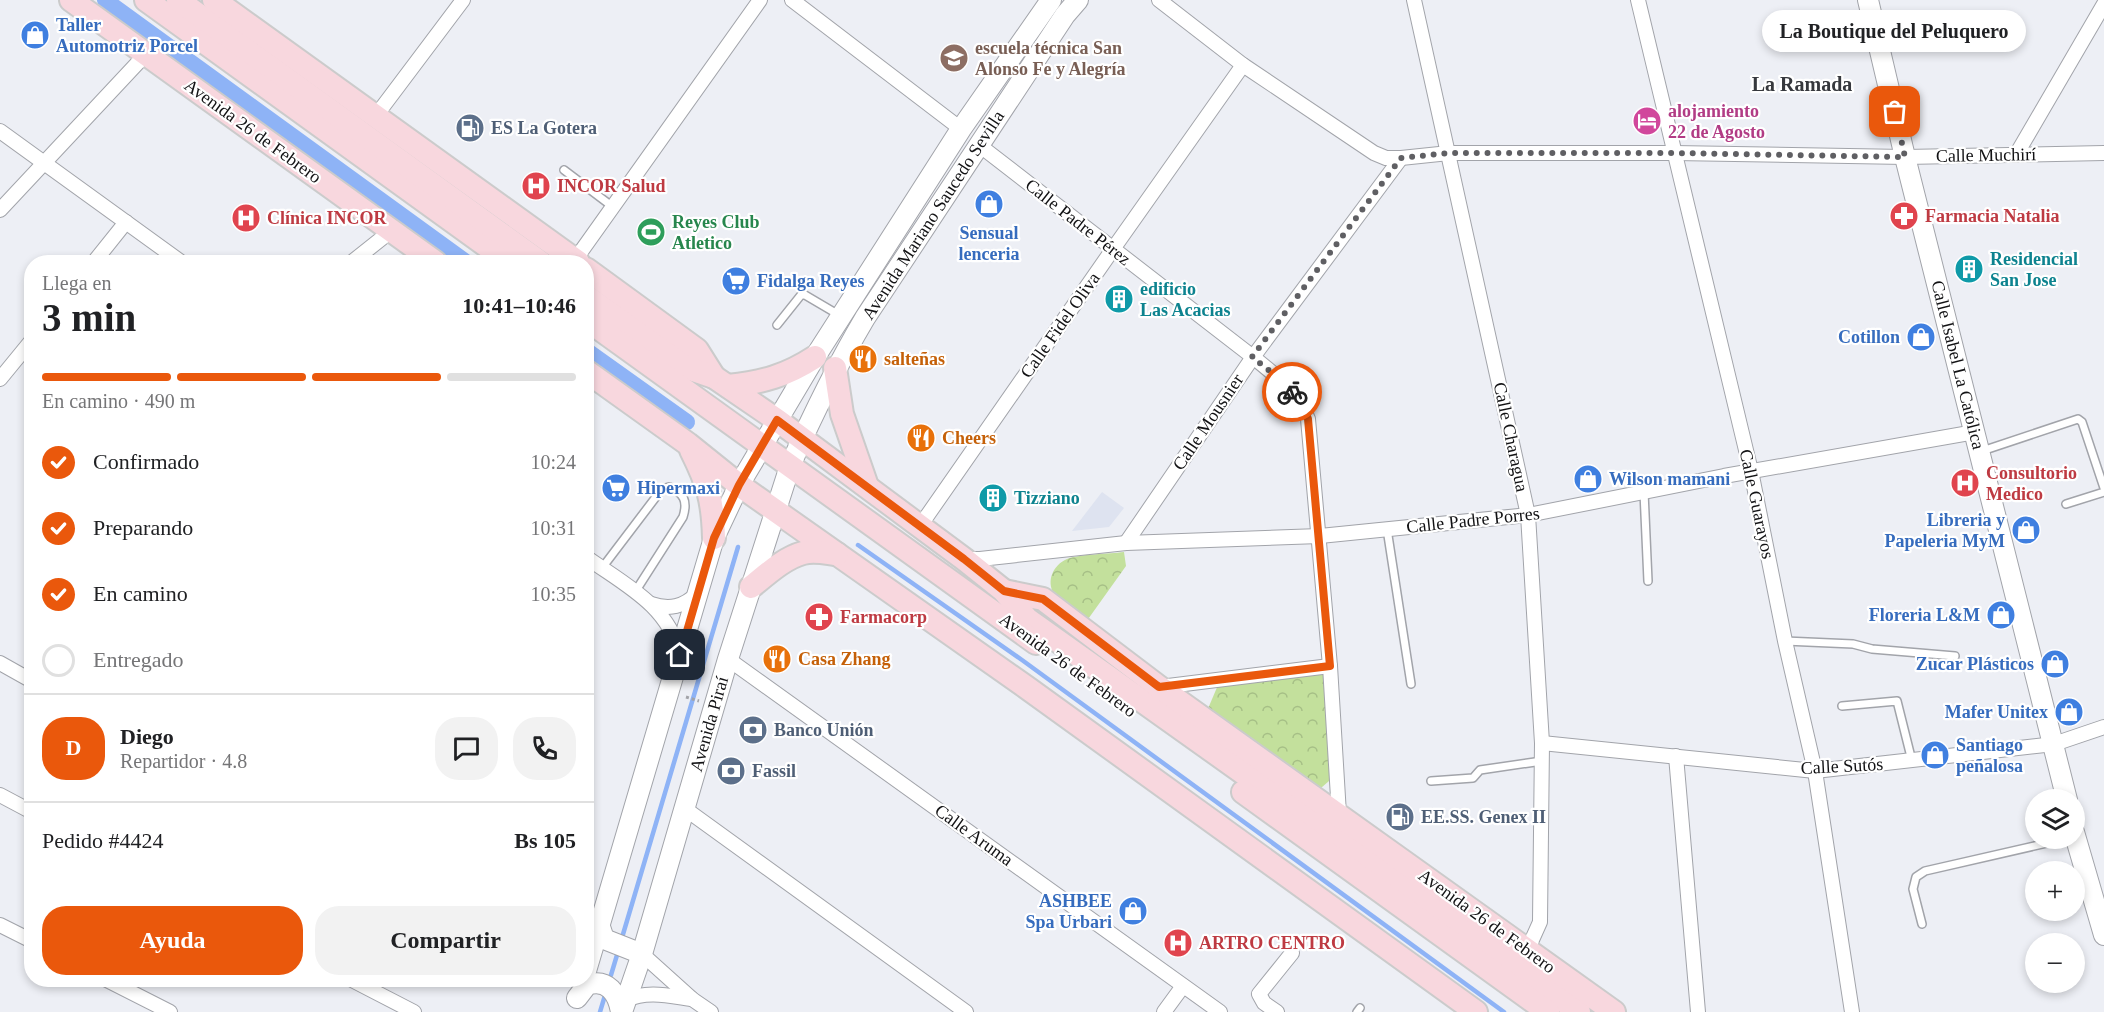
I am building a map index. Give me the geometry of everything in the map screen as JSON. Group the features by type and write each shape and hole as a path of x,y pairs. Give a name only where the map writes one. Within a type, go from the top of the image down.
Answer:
{"main road":[{"name":"Avenida 26 de Febrero","path":"71,0 425,255"},
{"path":"146,0 499,255"},
{"path":"178,0 530,255"},
{"name":"Avenida 26 de Febrero","path":"214,0 567,255"},
{"name":"Avenida 26 de Febrero","path":"594,274 697,350 721,381"},
{"name":"Avenida 26 de Febrero","path":"594,302 685,367 721,381 777,420 964,559 1004,591 1027,619 1579,1012"},
{"name":"Avenida 26 de Febrero","path":"594,325 1548,1012"},
{"path":"721,381 774,378 825,363 867,486"},
{"path":"594,377 688,444 739,485 1026,687 1476,1012"},
{"path":"688,444 704,477 713,507 714,538"},
{"path":"751,587 794,556 804,552 837,554"},
{"name":"Avenida 26 de Febrero","path":"1004,591 1043,599 1159,687 1614,1012"},
{"path":"1190,709 1228,762"}],"street":[{"path":"375,117 463,0"},
{"path":"585,255 613,207 760,0"},
{"path":"792,0 961,129"},
{"name":"Avenida Mariano Saucedo Sevilla","path":"802,439 841,316 961,129 1051,0"},
{"name":"Avenida Mariano Saucedo Sevilla","path":"777,420 865,318 1065,15 1078,0"},
{"name":"Calle Muchirí","path":"1159,0 1243,65 1374,153 1386,158 1449,153 1674,153 1905,157 2104,153"},
{"name":"Calle Charagua","path":"1414,0 1528,515 1542,761 1540,922 1527,951"},
{"name":"Calle Guarayos","path":"1638,0 1751,471 1785,641 1815,771 1852,1012"},
{"name":"Calle Isabel La Católica","path":"1868,0 1905,157 2064,789"},
{"path":"2016,155 2104,4"},
{"path":"0,210 146,54"},
{"name":"Calle Fidel Oliva","path":"920,526 1243,65"},
{"path":"0,131 171,255"},
{"name":"Calle Padre Pérez","path":"979,145 1285,383 1302,404 1308,419 1320,536 1339,814"},
{"name":"Calle Mousnier","path":"1126,543 1252,357 1401,158"},
{"path":"100,255 126,222"},
{"path":"361,255 391,231"},
{"path":"0,379 24,350"},
{"path":"711,1012 692,999 642,954 594,936 714,538 739,485 777,420"},
{"name":"Calle Padre Porres","path":"964,559 1126,543 1320,536 1528,515 1751,471 1975,432"},
{"name":"Avenida Piraí","path":"623,1008 642,954 728,659 790,466 802,439"},
{"path":"594,562 651,604 670,627 680,655"},
{"path":"651,604 664,608 677,607 689,601 699,592"},
{"name":"Calle Aruma","path":"728,659 1220,1012"},
{"path":"0,663 24,676"},
{"path":"1159,687 1330,666"},
{"name":"Calle Sutós","path":"1542,743 1815,771 2054,744 2104,727"},
{"path":"1676,756 1698,1012"},
{"path":"0,795 24,808"},
{"path":"684,808 966,1012"},
{"path":"2077,849 2104,935"},
{"path":"0,925 24,937"},
{"path":"649,929 650,942 655,952 692,999"},
{"path":"1277,1012 1264,1003 1259,994 1292,953"},
{"path":"594,984 605,985 616,993 623,1008 635,996 661,994 692,999"},
{"path":"1164,1012 1183,986"},
{"path":"120,987 170,1012"},
{"path":"366,987 414,1012"},
{"path":"575,1005 581,987"},
{"path":"575,1005 586,987"}],"lane":[{"path":"564,170 613,207"},
{"path":"777,325 801,295 805,295 841,316"},
{"path":"1980,452 2078,419 2082,422 2104,490 2066,504"},
{"path":"602,568 662,489 669,487 677,490 683,497 686,507 683,517 635,592"},
{"path":"1644,492 1648,581"},
{"path":"1387,529 1411,684"},
{"path":"1785,641 1853,644 1872,649 1955,656"},
{"path":"1842,706 1897,701 1912,761"},
{"path":"1431,781 1473,778 1480,770 1542,761"},
{"path":"1922,924 1913,889 1916,877 1924,871 2025,847"}],"path":[{"path":"681,695 706,702"}],"shaded area":[{"path":"1102,492 1124,508 1109,527 1072,531"}],"green space":[{"path":"1124,552 1126,566 1086,622 1064,606 1054,594 1051,584 1052,574 1058,565 1067,559"},
{"path":"1323,672 1331,775 1329,781 1321,788 1314,787 1207,711 1218,685"}],"waterway":[{"path":"105,0 456,255"},
{"path":"594,356 687,422"},
{"path":"858,545 1022,660 1504,1012"},
{"path":"621,941 738,547"},
{"path":"611,975 617,955"},
{"path":"600,1012 606,992"}],"way so far":[{"path":"1292,392 1285,383 1252,357 1401,158 1449,153 1674,153 1905,157 1895,112"}],"place":[{"name":"Taller Automotriz Porcel","path":"35,35"},
{"name":"escuela técnica San Alonso Fe y Alegría","path":"954,58"},
{"name":"La Boutique del Peluquero","path":"1895,112"},
{"name":"alojamiento 22 de Agosto","path":"1647,121"},
{"name":"ES La Gotera","path":"470,128"},
{"name":"INCOR Salud","path":"536,186"},
{"name":"Sensual lenceria","path":"989,204"},
{"name":"Farmacia Natalia","path":"1904,216"},
{"name":"Clínica INCOR","path":"246,218"},
{"name":"Reyes Club Atletico","path":"651,232"},
{"name":"Residencial San Jose","path":"1969,269"},
{"name":"Fidalga Reyes","path":"736,281"},
{"name":"edificio Las Acacias","path":"1119,299"},
{"name":"Cotillon","path":"1921,337"},
{"name":"salteñas","path":"863,359"},
{"name":"Cheers","path":"921,438"},
{"name":"Wilson mamani","path":"1588,479"},
{"name":"Consultorio Medico","path":"1965,483"},
{"name":"Hipermaxi","path":"616,488"},
{"name":"Tizziano","path":"993,498"},
{"name":"Libreria y Papeleria MyM","path":"2026,530"},
{"name":"Floreria L&M","path":"2001,615"},
{"name":"Farmacorp","path":"819,617"},
{"name":"Casa Zhang","path":"777,659"},
{"name":"Zucar Plásticos","path":"2055,664"},
{"name":"Mafer Unitex","path":"2069,712"},
{"name":"Banco Unión","path":"753,730"},
{"name":"Santiago peñalosa","path":"1935,755"},
{"name":"Fassil","path":"731,771"},
{"name":"EE.SS. Genex II","path":"1400,817"},
{"name":"ASHBEE Spa Urbari","path":"1133,911"},
{"name":"ARTRO CENTRO","path":"1178,943"}],"district":[{"name":"La Ramada","path":"1802,84"}],"route":[{"path":"680,655 714,538 739,485 777,420 1004,591 1043,599 1159,687 1330,666 1308,419 1302,404 1292,392"}]}
